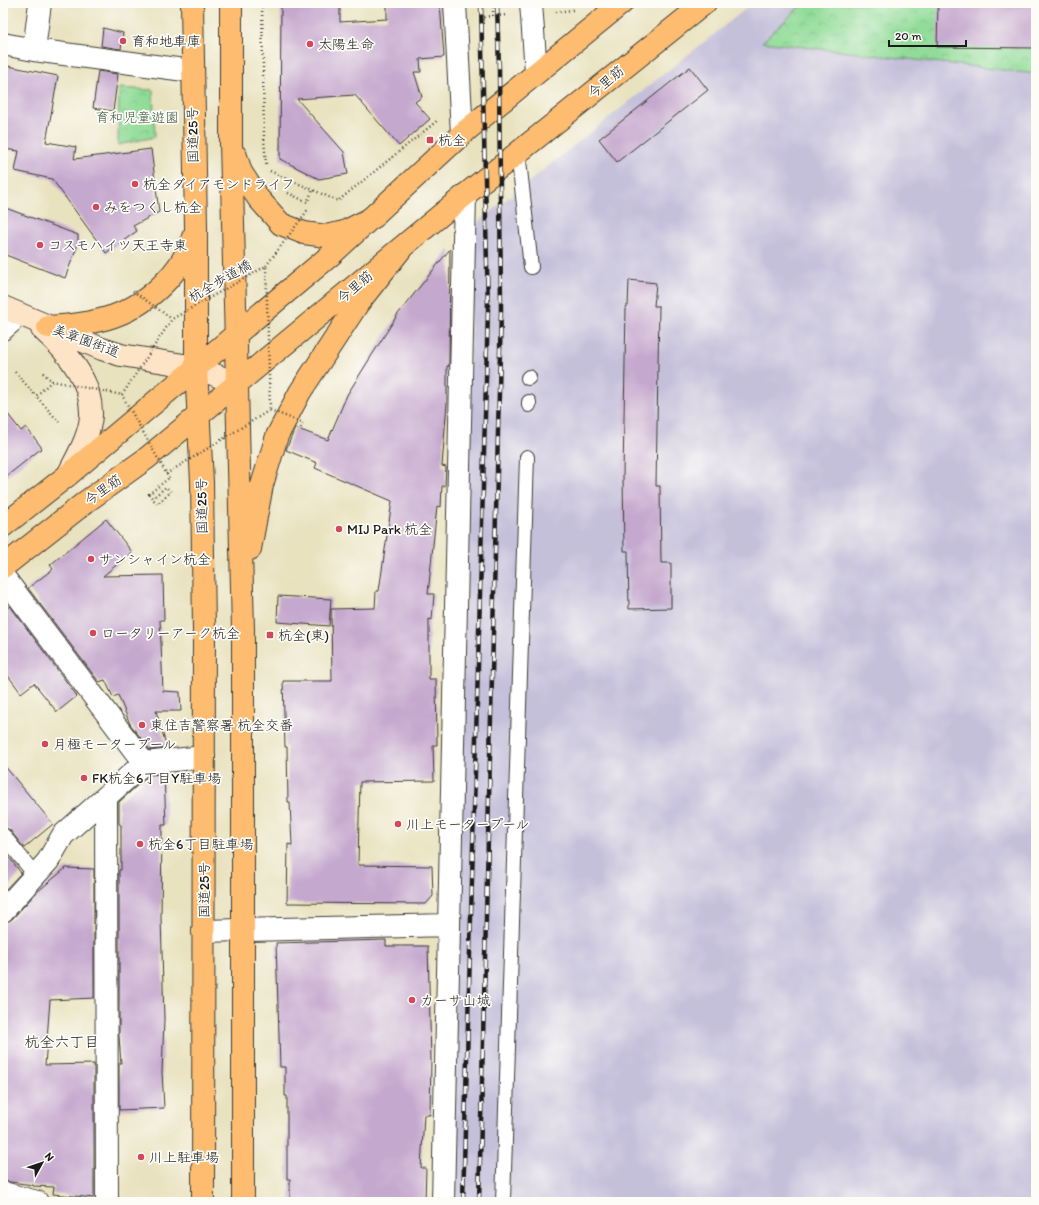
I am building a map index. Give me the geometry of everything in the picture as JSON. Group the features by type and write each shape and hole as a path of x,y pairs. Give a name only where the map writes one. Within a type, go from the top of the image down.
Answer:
{"main road":[{"name":"国道25号","path":"192,3 192,71 196,227 196,367 202,482 204,758 202,1202"},
{"path":"231,3 231,142 243,630 243,1202"},
{"path":"3,526 68,475 236,332 332,254 374,217 462,134 622,3"},
{"name":"今里筋","path":"3,567 87,500 147,458 465,195 705,3"},
{"path":"231,142 241,172 258,198 281,224 304,234 326,236 344,232 374,217"},
{"path":"21,320 79,325 102,321 119,315 141,304 174,272 184,258 196,227"},
{"path":"243,630 251,544 262,485 277,436 300,392 359,302 401,249"}],"street":[{"path":"34,50 40,3"},
{"path":"455,3 462,134"},
{"path":"531,3 536,72"},
{"path":"3,44 34,50 192,71"},
{"path":"442,1202 465,195"},
{"path":"21,320 71,358 81,374 90,399 91,415 89,428 83,445 68,475"},
{"name":"美章園街道","path":"21,320 102,349 121,354 196,367 238,384"},
{"path":"3,576 144,762"},
{"path":"3,911 48,861 63,835 144,762 204,758"},
{"path":"106,797 107,1202"},
{"path":"204,931 449,924"},
{"path":"3,1193 36,1202"}],"lane":[{"path":"518,152 531,267"},
{"path":"503,1202 527,457"},
{"path":"3,835 36,876"}],"path":[{"path":"262,3 264,139 266,170 338,201 461,101"},
{"path":"492,3 493,16"},
{"path":"572,15 578,10"},
{"path":"286,192 307,202 313,190"},
{"path":"266,266 307,211 310,211"},
{"name":"杭全歩道橋","path":"122,395 172,319 266,266 270,410"},
{"path":"133,290 172,319"},
{"path":"15,372 59,422"},
{"path":"43,373 52,381 122,395 169,478 150,494 157,504 171,492 166,487 155,496"},
{"path":"36,396 52,381"},
{"path":"166,474 270,410 303,422 300,430"}],"shaded area":[{"path":"753,3 1036,3 1036,1202 450,1202 473,226"}],"green space":[{"path":"804,3 1036,3 1036,74 762,42"},
{"name":"育和児童遊園","path":"119,88 153,90 155,137 118,145"}],"building":[{"path":"281,3 340,3 340,22 387,19 387,3 440,3 444,57 420,59 421,72 414,72 422,97 415,102 430,119 399,146 355,95 297,99 344,152 348,174 319,179 280,159"},
{"path":"938,3 1036,3 1036,48 937,47"},
{"path":"103,28 123,33 121,49 101,46"},
{"path":"3,65 58,76 46,142 76,147 74,159 151,149 159,212 133,226 137,231 106,253 52,179 15,171 19,151 3,149"},
{"path":"690,67 708,90 617,162 599,139"},
{"path":"98,71 118,74 113,111 93,108"},
{"name":"コスモハイツ天王寺東","path":"3,207 78,235 78,244 65,278 3,254"},
{"path":"450,249 449,366 447,366 447,403 442,466 446,467 445,486 442,486 441,507 437,506 428,594 434,594 432,620 429,619 429,679 436,679 437,745 433,745 434,781 360,782 359,819 358,865 432,866 433,896 426,904 287,903 288,844 292,845 290,802 288,802 287,747 285,747 283,681 332,681 331,609 375,608 376,591 379,591 392,501 315,468 317,463 286,450 295,428 328,440 347,395 398,314"},
{"path":"629,280 656,283 654,306 659,306 656,486 660,486 661,563 671,563 671,608 629,609 628,551 624,551 623,474 626,306 628,306"},
{"path":"3,408 21,431 26,427 42,448 3,479"},
{"path":"106,519 132,552 103,576 163,575 164,620 160,620 163,691 180,692 181,711 156,711 167,748 150,750 130,724 118,695 113,697 105,680 99,682 28,588 53,569 50,565"},
{"path":"278,596 331,599 329,626 277,622"},
{"path":"10,606 77,696 57,712 34,683 21,693 3,669 3,611"},
{"path":"3,764 53,824 24,848 10,830 3,827"},
{"path":"164,774 166,825 162,825 161,918 164,1019 162,1072 164,1108 119,1110 119,1063 121,1063 119,1036 119,870 121,870 121,825 119,824 119,802 149,775"},
{"path":"3,849 21,873 3,892"},
{"path":"66,868 94,869 94,998 50,1000 45,1065 94,1064 94,1198 53,1194 54,1187 33,1186 3,1181 5,1135 3,1135 3,923 12,919 37,892"},
{"path":"386,940 386,946 428,946 431,1060 430,1115 424,1115 421,1168 426,1168 425,1202 290,1202 290,1179 287,1179 287,1096 285,1096 285,1067 280,1067 276,943"}],"railway":[{"path":"463,1202 488,309 481,3"},
{"path":"479,1202 501,310 497,3"}],"place":[{"name":"育和地車庫","path":"123,41"},
{"name":"太陽生命","path":"310,44"},
{"name":"杭全","path":"430,140"},
{"name":"杭全ダイアモンドライフ","path":"135,184"},
{"name":"みをつくし杭全","path":"96,207"},
{"name":"コスモハイツ天王寺東","path":"40,245"},
{"name":"MIJ Park 杭全","path":"339,529"},
{"name":"サンシャイン杭全","path":"91,559"},
{"name":"ロータリーアーク杭全","path":"93,633"},
{"name":"杭全(東)","path":"270,635"},
{"name":"東住吉警察署 杭全交番","path":"142,725"},
{"name":"月極モータープール","path":"45,744"},
{"name":"FK杭全6丁目Y駐車場","path":"84,778"},
{"name":"川上モータープール","path":"398,824"},
{"name":"杭全6丁目駐車場","path":"140,844"},
{"name":"カーサ山城","path":"412,1000"},
{"name":"川上駐車場","path":"141,1157"}],"district":[{"name":"杭全六丁目","path":"62,1042"}]}
